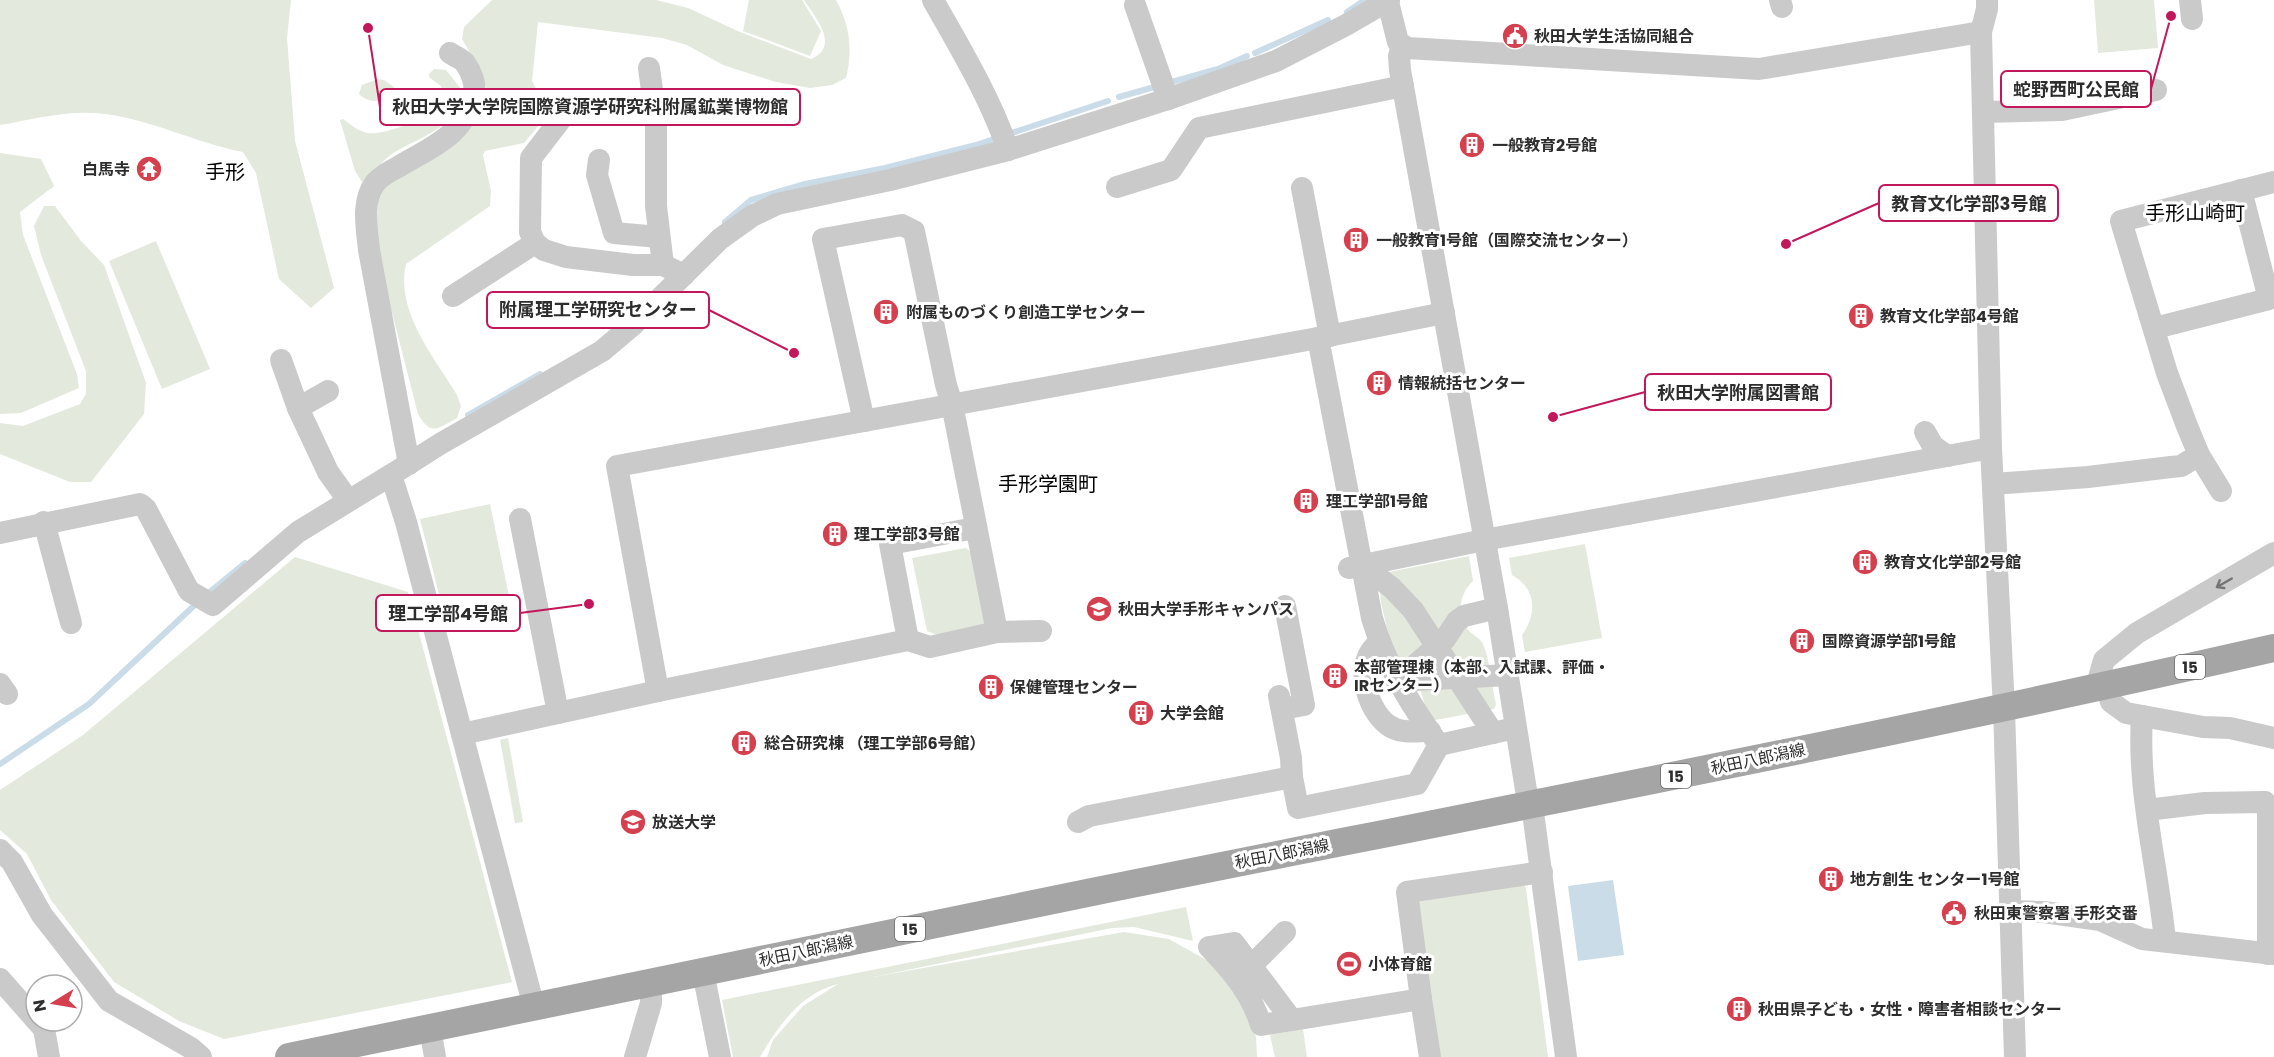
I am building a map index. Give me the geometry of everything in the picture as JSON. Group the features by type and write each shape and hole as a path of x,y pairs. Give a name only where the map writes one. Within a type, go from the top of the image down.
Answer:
{"main road":[{"name":"秋田八郎潟線","path":"289,1057 1092,891 1533,805 2004,709 2274,648"}],"street":[{"path":"933,0 963,52 1004,139"},
{"path":"1987,0 1981,32 1991,448 2004,709 2015,1057"},
{"path":"0,533 44,522 140,504 146,509 196,595 213,605 298,532 348,500 602,351 634,324 673,270 752,216 777,204 890,180 1004,139 1166,90 1276,61 1389,1 1398,42 1402,47 1417,50 1759,69 1981,32"},
{"path":"1135,4 1166,90"},
{"path":"1402,47 1399,56 1405,95 1497,608 1526,790 1533,805 1566,1057"},
{"path":"450,53 465,62 475,86 472,104 466,118 451,135 376,182 367,197 366,221 406,522 534,1007"},
{"path":"649,68 656,120 656,206 659,237 673,270"},
{"path":"1983,112 2062,110 2156,90"},
{"path":"1117,187 1171,170 1199,128 1405,95"},
{"path":"599,100 574,102 531,158 530,232 535,243 544,250 566,257 673,270"},
{"path":"599,160 597,175 614,234 659,237"},
{"path":"2221,491 2199,455 2167,373 2121,221 2274,182"},
{"path":"1302,188 1356,567 1379,644 1397,681 1435,738"},
{"path":"2155,328 2269,299 2241,190"},
{"path":"864,421 823,239 902,225 914,231 952,404 997,632"},
{"path":"453,296 535,243"},
{"path":"658,691 617,466 1444,313"},
{"path":"281,360 298,408 328,472 348,500"},
{"path":"298,408 328,391"},
{"path":"1926,432 1933,446 1947,456"},
{"path":"1356,567 1484,540 1991,448"},
{"path":"1993,484 2088,477 2181,466 2199,455"},
{"path":"520,519 558,713"},
{"path":"44,522 71,623"},
{"path":"909,640 890,544 975,528"},
{"path":"2274,553 2137,633 2104,660 2101,687 2116,708 2126,713 2203,727 2230,728 2274,738"},
{"path":"1356,567 1392,588 1413,610 1493,733"},
{"path":"1285,606 1305,705 1280,703 1298,808 1417,784 1435,738"},
{"path":"1397,681 1437,646 1464,616 1497,608"},
{"path":"462,734 909,640 930,646 997,632 1041,631"},
{"path":"1379,644 1371,649 1364,663 1365,679 1373,711 1389,727 1435,738 1493,733 1515,728"},
{"path":"1397,681 1458,678 1507,666"},
{"path":"2142,716 2147,810 2165,941"},
{"path":"1078,822 1089,816 1292,777"},
{"path":"2010,911 2044,912 2100,920 2142,939 2271,954 2268,806 2265,802 2205,803 2147,810"},
{"path":"0,850 12,862 42,915 109,1001 191,1048 201,1057"},
{"path":"1430,1057 1407,892 1542,872"},
{"path":"1251,966 1285,932"},
{"path":"1292,1020 1234,943 1209,947 1239,979 1255,1005 1261,1025 1292,1020 1421,999"},
{"path":"703,972 720,1057"},
{"path":"0,979 8,998 24,1010"},
{"path":"635,1057 651,1003 651,983"},
{"path":"430,1028 435,1057"},
{"path":"45,1033 49,1057"}],"shaded area":[{"path":"0,0 291,0 287,38 295,141 334,288 311,308 279,279 256,173 243,152 140,121 105,114 65,114 0,125"},
{"path":"492,0 656,0 688,8 740,32 811,59 820,53 825,39 819,23 804,0 836,0 849,38 848,68 846,78 832,85 810,88 776,82 723,65 687,45 662,38 538,22 532,81 549,113 524,143 485,151 483,155 491,191 490,206 406,264 404,282 411,316 428,349 457,395 461,406 457,418 440,427 431,428 418,414 376,250 378,191 479,113 497,117 501,113 504,107 500,99 488,93 480,70 462,39 464,27"},
{"path":"749,0 802,0 821,31 810,56 743,31"},
{"path":"2094,0 2154,0 2158,48 2098,53"},
{"path":"434,69 446,70 461,89 458,110 442,126 389,156 362,182 355,171 340,120 343,119 361,131 375,133 394,129 425,116 437,107 443,94 441,86 429,77"},
{"path":"378,79 394,87 390,97 374,101 363,98 359,94 362,85"},
{"path":"0,153 41,159 54,186 20,212 23,235 77,374 79,388 21,413 0,414"},
{"path":"44,206 55,206 81,241 104,265 146,383 144,414 91,482 70,482 0,454 0,423 23,426 80,404 86,394 86,371 41,255 34,226"},
{"path":"156,241 210,369 162,389 109,261"},
{"path":"490,504 510,601 444,614 420,519"},
{"path":"1585,544 1602,638 1525,652 1522,635 1530,619 1532,602 1526,587 1512,575 1509,558"},
{"path":"966,548 972,553 985,622 983,628 942,637 927,631 912,558"},
{"path":"1469,556 1473,581 1462,597 1461,616 1469,630 1483,644 1496,705 1494,709 1430,721 1419,686 1393,653 1381,603 1379,574"},
{"path":"295,557 408,592 512,982 224,1039 179,1021 114,982 51,900 27,854 0,830 0,790 83,735"},
{"path":"508,738 523,822 515,823 500,740"},
{"path":"1523,884 1526,888 1548,1057 1438,1057 1418,899"},
{"path":"1186,907 1193,941 1134,927 1112,928 873,977 1124,932 1169,939 1208,961 1239,995 1256,1037 1257,1057 767,1057 773,1040 803,1006 838,984 813,995 792,1012 760,1057 733,1057 722,1000"},
{"path":"1303,1029 1307,1057 1275,1057 1270,1035"}],"water":[{"path":"1613,880 1624,955 1578,961 1568,886"}],"waterway":[{"path":"1347,12 1365,0"},
{"path":"1255,53 1328,20"},
{"path":"1168,83 1218,69 1247,56"},
{"path":"1119,97 1158,86"},
{"path":"725,222 751,200 805,184 885,168 976,145 1108,101"},
{"path":"468,415 540,374"},
{"path":"206,595 245,563"},
{"path":"0,764 89,704 198,602"}],"place":[{"name":"蛇野西町公民館","path":"2171,16"},
{"name":"秋田大学大学院国際資源学研究科附属鉱業博物館","path":"368,28"},
{"name":"秋田大学生活協同組合","path":"1515,36"},
{"name":"一般教育2号館","path":"1472,145"},
{"name":"白馬寺","path":"149,169"},
{"name":"一般教育1号館（国際交流センター）","path":"1356,240"},
{"name":"教育文化学部3号館","path":"1786,244"},
{"name":"附属ものづくり創造工学センター","path":"886,312"},
{"name":"教育文化学部4号館","path":"1861,316"},
{"name":"附属理工学研究センター","path":"794,353"},
{"name":"情報統括センター","path":"1379,383"},
{"name":"秋田大学附属図書館","path":"1553,417"},
{"name":"理工学部1号館","path":"1306,501"},
{"name":"理工学部3号館","path":"835,534"},
{"name":"教育文化学部2号館","path":"1865,562"},
{"name":"理工学部4号館","path":"589,604"},
{"name":"秋田大学手形キャンパス","path":"1099,609"},
{"name":"国際資源学部1号館","path":"1802,641"},
{"name":"本部管理棟（本部、入試課、評価・ IRセンター）","path":"1335,676"},
{"name":"保健管理センター","path":"991,687"},
{"name":"大学会館","path":"1141,713"},
{"name":"総合研究棟 （理工学部6号館）","path":"744,743"},
{"name":"放送大学","path":"633,822"},
{"name":"地方創生 センター1号館","path":"1831,879"},
{"name":"秋田東警察署 手形交番","path":"1954,913"},
{"name":"小体育館","path":"1349,964"},
{"name":"秋田県子ども・女性・障害者相談センター","path":"1739,1009"}],"district":[{"name":"手形","path":"225,172"},
{"name":"手形山崎町","path":"2195,213"},
{"name":"手形学園町","path":"1048,484"}]}
